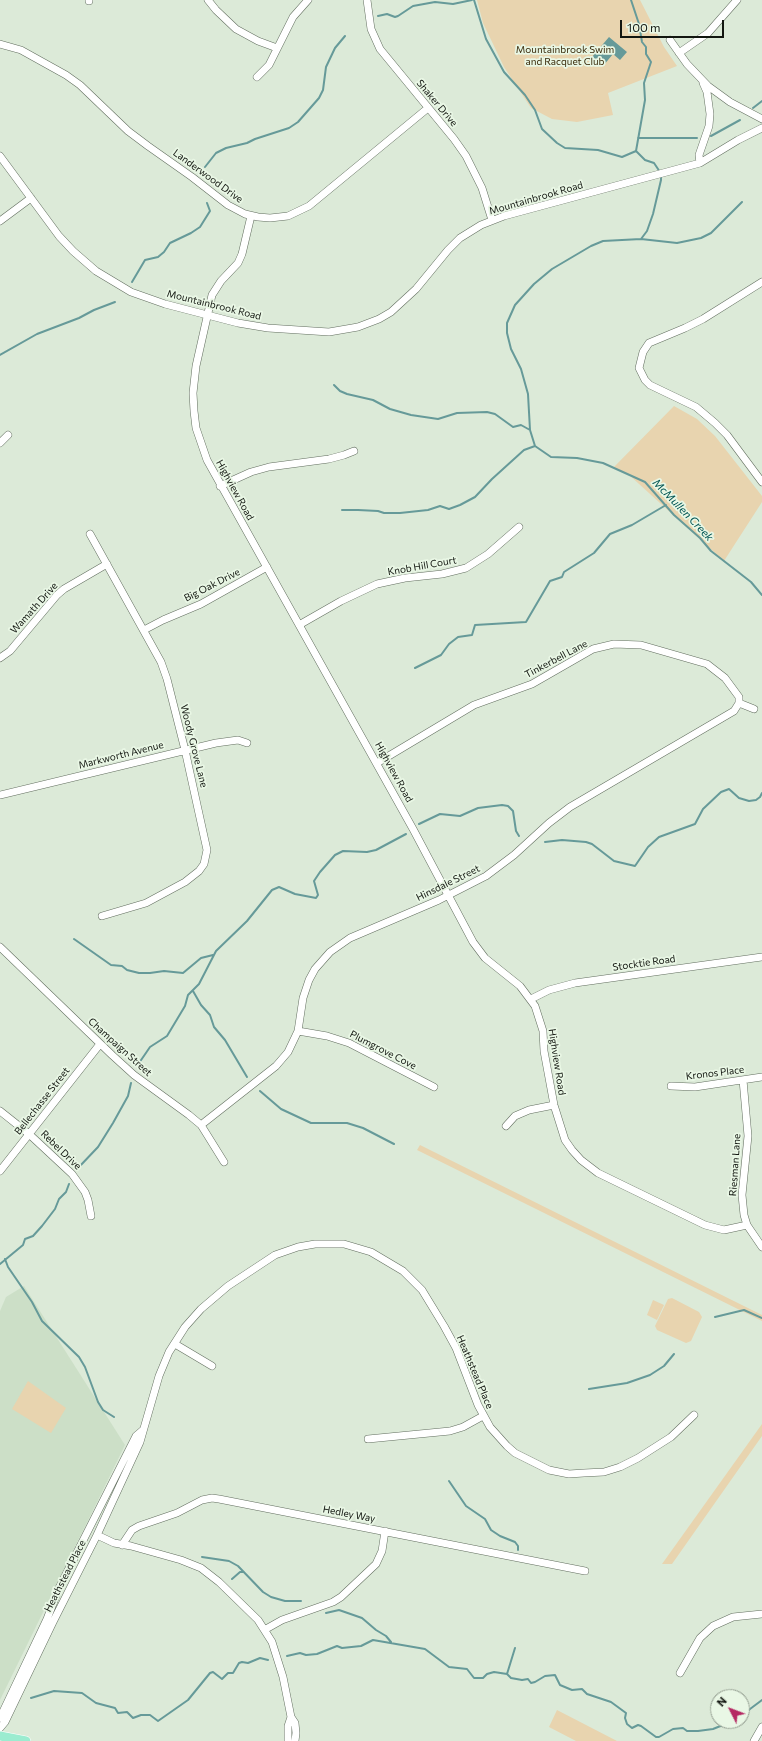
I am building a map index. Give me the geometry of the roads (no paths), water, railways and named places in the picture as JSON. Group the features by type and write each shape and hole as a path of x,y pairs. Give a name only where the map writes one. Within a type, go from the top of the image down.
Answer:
{"main road":[{"path":"0,1736 26,1741"}],"street":[{"path":"208,0 220,15 236,29 258,41 277,48"},
{"path":"257,77 269,65 294,17 308,0"},
{"name":"Shaker Drive","path":"367,0 371,28 380,49 454,139 471,165 482,188 492,220"},
{"path":"679,52 708,33 737,0"},
{"path":"670,40 697,75 711,89 730,102 762,119"},
{"name":"Landerwood Drive","path":"0,44 21,50 66,75 85,89 128,131 187,173 228,205 251,216 276,218 288,216 309,206 428,108"},
{"path":"697,75 707,92 710,114 709,126 699,155 700,164"},
{"name":"Mountainbrook Road","path":"0,156 59,236 73,251 96,271 113,282 148,299 238,324 298,331 329,332 358,327 379,319 402,303 460,238 492,220 700,164 738,140 762,128"},
{"path":"0,221 31,198"},
{"name":"Highview Road","path":"251,216 242,254 232,271 215,289 210,301 194,375 194,411 201,445 206,460 377,763 473,942 481,953 496,968 520,986 538,1012 543,1031 544,1051 554,1105 565,1140 572,1150 581,1160 598,1173 705,1225 724,1230 747,1226"},
{"path":"762,282 704,319 650,343 643,352 640,368 645,380 650,385 696,407 716,423 727,435 762,482"},
{"path":"0,443 8,435"},
{"path":"220,486 251,472 269,467 329,459 354,451"},
{"name":"Knob Hill Court","path":"300,625 341,601 377,584 405,578 442,574 466,568 488,554 519,527"},
{"name":"Woody Grove Lane","path":"90,534 158,654 167,679 207,846 207,854 204,864 199,871 184,882 160,896 137,906 102,916"},
{"name":"Wamath Drive","path":"0,658 10,651 57,595 64,589 108,564"},
{"name":"Big Oak Drive","path":"144,630 163,620 201,604 267,567"},
{"name":"Tinkerbell Lane","path":"377,763 474,705 532,684 593,650 614,644 641,645 707,664 725,678 739,696 739,703"},
{"path":"739,703 754,709"},
{"name":"Hinsdale Street","path":"201,1126 280,1062 290,1048 298,1031 303,998 309,980 318,965 330,952 350,938 449,895 486,876 502,865 549,823 570,807 734,711 739,703"},
{"name":"Markworth Avenue","path":"0,795 230,740 238,740 247,743"},
{"name":"Champaign Street","path":"0,947 134,1075 189,1115 201,1126 224,1162"},
{"name":"Stocktie Road","path":"531,1000 550,990 575,983 762,957"},
{"name":"Plumgrove Cove","path":"298,1031 327,1036 349,1043 434,1087"},
{"name":"Bellechasse Street","path":"0,1171 100,1044"},
{"name":"Kronos Place","path":"671,1086 695,1087 762,1077"},
{"name":"Riesman Lane","path":"743,1080 748,1136 742,1195 747,1226 762,1247"},
{"path":"506,1126 515,1116 547,1105 554,1105"},
{"name":"Rebel Drive","path":"0,1111 29,1134 77,1180 88,1200 91,1216"},
{"name":"Heathstead Place","path":"0,1728 5,1722 97,1535 140,1442 159,1376 175,1344 193,1318 213,1298 244,1274 275,1255 298,1247 315,1244 340,1244 358,1247 395,1265 422,1290 456,1348 483,1416 496,1435 515,1453 549,1470 569,1474 604,1472 620,1467 666,1441 694,1415"},
{"path":"175,1344 212,1366"},
{"path":"368,1438 450,1431 467,1425 483,1416"},
{"name":"Heathstead Place","path":"0,1718 47,1619 59,1588 136,1436 143,1430"},
{"name":"Hedley Way","path":"122,1545 132,1530 139,1526 177,1513 202,1500 212,1498 585,1571"},
{"path":"266,1629 282,1620 333,1602 341,1597 376,1564 382,1551 385,1531"},
{"path":"97,1535 114,1543 181,1560 201,1568 219,1582 258,1620 266,1629 272,1642 283,1676 291,1717 295,1722 295,1741"},
{"path":"680,1674 700,1638 713,1626 733,1617 762,1614"},
{"path":"288,1741 288,1726 291,1717"},
{"path":"754,1741 762,1727"}],"water":[{"path":"609,37 627,52 620,60 613,54 603,66 592,57"}],"waterway":[{"path":"378,16 387,14 395,17 413,6 435,2 453,4 472,0"},
{"name":"McMullen Creek","path":"474,0 486,39 504,72 525,95 535,110 542,129 557,143 565,148 598,150 622,157 636,151"},
{"path":"631,0 639,24 642,42 646,47 646,54 651,62 644,83 645,100 636,151"},
{"path":"205,167 216,153 226,148 247,143 289,128 298,122 319,98 323,90 326,67 335,48 345,36"},
{"path":"753,108 762,101"},
{"path":"711,136 740,120"},
{"path":"638,138 697,138"},
{"name":"McMullen Creek","path":"636,151 645,160 654,163 660,172"},
{"name":"McMullen Creek","path":"641,239 647,231 653,214 661,176"},
{"name":"McMullen Creek","path":"742,202 711,233 701,238 677,243 641,239 603,241 591,246 552,269 534,284 515,305 507,323 507,333 511,349 521,369 528,394 530,430 535,446 551,457 577,458 603,463 645,482 674,515 700,538 711,551 751,582 762,595"},
{"path":"132,282 145,260 158,257 164,252 170,243 200,227 210,211 207,203"},
{"path":"0,355 37,334 115,302"},
{"path":"334,385 340,391 347,394 373,400 390,409 411,415 438,419 457,413 487,412 495,414 513,427 521,425 530,430"},
{"path":"342,510 400,513 428,510 440,506 449,509 475,497 492,479 524,450 535,446"},
{"path":"415,668 441,655 449,644 458,637 472,635 475,625 526,622 550,581 562,577 564,572 594,553 610,534 632,525 666,505"},
{"path":"545,842 562,840 586,842 592,844 614,861 635,866 648,847 659,837 695,824 703,809 721,792 729,789 739,798 749,801 756,800 762,793"},
{"path":"419,824 440,814 460,816 478,808 502,805 508,806 513,811 516,831 519,836"},
{"path":"137,1066 150,1047 167,1036 185,1006 188,995 199,984 216,951 247,921 272,890 279,887 295,894 316,898 318,895 314,881 335,855 343,851 367,852 376,850 406,834"},
{"path":"74,939 111,965 122,966 127,970 139,973 164,971 183,973 201,958 213,955"},
{"path":"193,991 201,1005 210,1015 214,1027 225,1040 247,1077"},
{"path":"79,1167 98,1147 113,1123 128,1096 131,1083"},
{"path":"260,1091 281,1109 311,1123 347,1123 363,1128 394,1144"},
{"path":"0,1264 23,1245 25,1239 33,1236 42,1226 55,1209 59,1199 66,1192 69,1184"},
{"path":"5,1259 8,1267 32,1302 42,1321 79,1357 85,1367 98,1402 103,1410 114,1417"},
{"path":"715,1317 744,1310 762,1318"},
{"path":"589,1389 627,1383 650,1375 664,1366 674,1354"},
{"path":"449,1481 466,1506 485,1519 491,1530 500,1536 515,1542 518,1546 518,1550"},
{"path":"202,1557 229,1561 238,1566 263,1592 271,1597 285,1601 301,1601"},
{"path":"232,1579 240,1572 244,1572"},
{"path":"326,1613 339,1610 362,1618 386,1636 391,1642"},
{"path":"287,1656 300,1653 306,1655 317,1654 337,1646 342,1648 361,1646 373,1640 425,1649 449,1667 467,1669 474,1678 483,1678 487,1674 494,1672 507,1674 511,1678 522,1680 528,1679 531,1683 545,1676 555,1675 560,1685 572,1690 582,1689 587,1694 611,1702 626,1713 625,1718 627,1724 632,1728 638,1725 641,1726 656,1737 659,1737 673,1729 683,1728 687,1731 713,1729"},
{"path":"507,1674 515,1648"},
{"path":"31,1698 54,1691 82,1693 96,1703 115,1708 118,1713 127,1712 133,1718 141,1715 150,1715 158,1721 188,1700 210,1673 213,1672 222,1679 228,1673 233,1673 239,1663 248,1663 260,1658 268,1660"},
{"path":"750,1709 762,1700"}],"park label":[{"name":"Mountainbrook Swim and Racquet Club","path":"565,56"}]}
